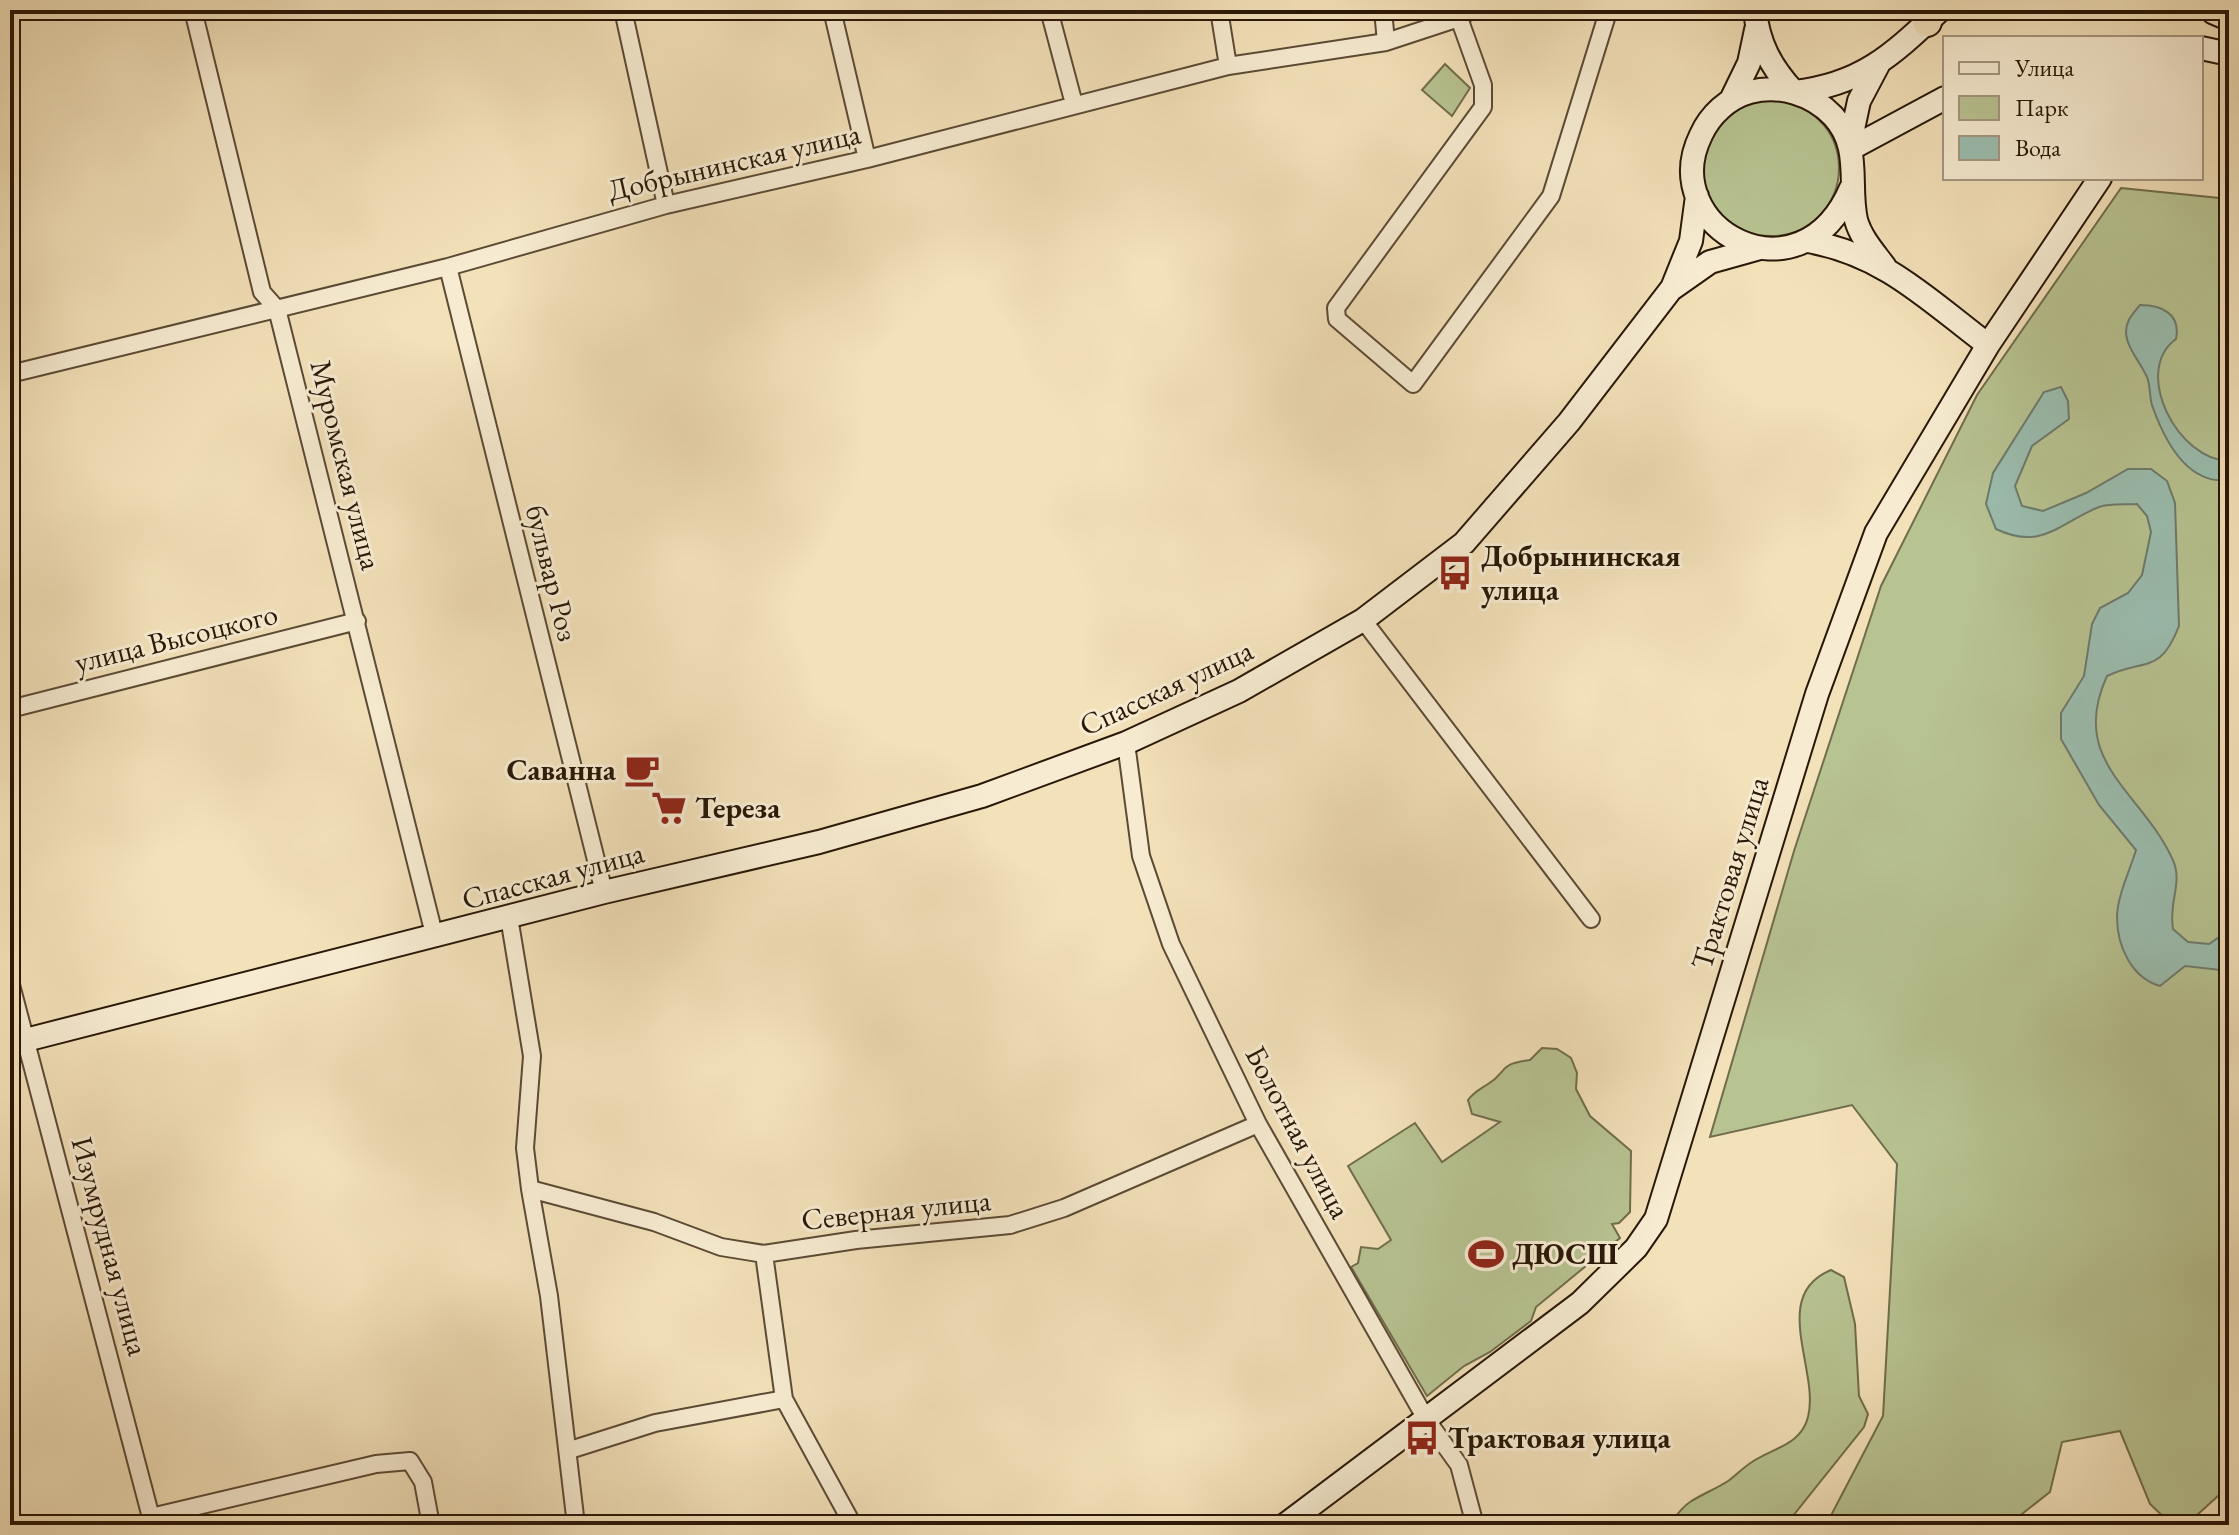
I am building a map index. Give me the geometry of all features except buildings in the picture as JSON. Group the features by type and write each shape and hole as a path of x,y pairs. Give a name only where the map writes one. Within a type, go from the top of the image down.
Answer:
{"highway":[{"path":"2215,10 2229,16"}],"street":[{"name":"Муромская улица","path":"193,10 262,292 277,309 435,938"},
{"path":"623,10 666,205"},
{"path":"832,10 867,159"},
{"path":"1049,10 1074,104"},
{"path":"1219,10 1228,66"},
{"path":"1383,10 1386,42"},
{"path":"1465,14 1483,85 1483,107 1336,308 1337,319 1413,384 1551,196 1608,12 1605,10"},
{"name":"Добрынинская улица","path":"10,374 448,267 666,205 867,159 1228,66 1386,42 1465,14"},
{"path":"1731,100 1763,89 1794,92 1843,83 1881,60 1931,14"},
{"path":"1756,19 1771,64 1794,92 1831,114 1851,146"},
{"path":"1756,19 1749,63 1731,100 1711,119 1697,142 1693,169 1697,196 1721,231 1760,248 1788,248 1808,241 1834,220 1851,188"},
{"path":"2203,48 2229,54"},
{"path":"1881,60 1859,101 1851,146 1851,188 1860,231 1885,267"},
{"path":"1851,146 1943,99"},
{"name":"Трактовая улица","path":"1285,1525 1580,1303 1636,1248 1656,1219 1817,694 1876,533 1988,345 2099,180"},
{"name":"Спасская улица","path":"17,1042 435,938 604,892 819,842 982,796 1126,743 1239,691 1363,620 1405,591 1464,543 1569,422 1672,288 1691,241 1697,196"},
{"path":"1808,241 1855,252 1885,267 1988,345"},
{"name":"Спасская улица","path":"1672,288 1710,262 1760,248"},
{"name":"бульвар Роз","path":"448,267 604,892"},
{"path":"1363,620 1591,919"},
{"name":"улица Высоцкого","path":"10,709 357,621"},
{"name":"Болотная улица","path":"1126,743 1134,813 1149,888 1171,944 1258,1124 1426,1419 1459,1465 1475,1525"},
{"path":"509,917 532,1056 525,1148 570,1450 576,1525"},
{"name":"Изумрудная улица","path":"10,981 17,1042 152,1521"},
{"name":"Северная улица","path":"530,1189 654,1222 721,1247 764,1254 856,1240 1010,1225 1064,1208 1258,1124"},
{"path":"764,1254 784,1399 853,1525"},
{"path":"570,1450 655,1423 784,1399"},
{"path":"152,1521 376,1464 410,1461 423,1482 431,1525"}],"green space":[{"path":"1445,64 1470,88 1452,116 1422,90"},
{"path":"1771,100 1797,106 1819,120 1833,142 1839,168 1833,194 1819,216 1797,230 1771,236 1745,230 1723,216 1709,194 1703,168 1709,142 1723,120 1745,106"},
{"path":"2121,188 2229,199 2229,1486 2186,1525 2172,1525 2150,1504 2120,1431 2062,1442 2050,1492 2008,1525 1826,1525 1883,1416 1897,1164 1852,1105 1710,1137 1794,851 1881,586 1977,395"},
{"name":"ДЮСШ","path":"1542,1048 1557,1049 1571,1058 1577,1073 1576,1089 1590,1116 1631,1151 1630,1212 1619,1223 1612,1224 1620,1238 1536,1307 1531,1321 1490,1352 1464,1366 1427,1396 1351,1267 1358,1263 1361,1247 1378,1249 1391,1240 1348,1166 1415,1123 1442,1162 1500,1122 1472,1114 1470,1097 1507,1066 1530,1060"},
{"path":"1831,1270 1844,1277 1855,1324 1859,1396 1868,1414 1864,1427 1792,1517 1780,1525 1669,1525 1687,1504 1799,1434 1808,1417 1810,1399 1801,1336 1803,1297 1813,1282"}],"water":[{"path":"2140,305 2162,309 2176,323 2176,339 2163,354 2158,372 2160,392 2167,412 2178,431 2193,447 2211,457 2229,461 2229,480 2214,480 2190,468 2164,434 2152,404 2147,377 2127,338 2126,328"},
{"path":"2061,387 2068,401 2069,419 2032,446 2015,486 2022,506 2043,511 2086,493 2128,469 2151,469 2167,481 2175,503 2179,626 2158,659 2107,676 2097,705 2096,731 2102,753 2113,773 2172,858 2177,875 2172,910 2173,929 2188,942 2209,944 2225,933 2229,923 2229,971 2185,966 2160,986 2134,969 2123,950 2117,917 2121,892 2136,850 2099,805 2061,739 2061,713 2084,676 2092,624 2100,608 2128,593 2142,575 2151,532 2147,516 2137,504 2103,506 2050,532 2026,537 1996,529 1986,504 1993,473 2044,392"}],"place":[{"name":"Добрынинская улица","path":"1455,573"},
{"name":"Саванна","path":"642,770"},
{"name":"Тереза","path":"669,808"},
{"name":"ДЮСШ","path":"1486,1254"},
{"name":"Трактовая улица","path":"1422,1438"}]}
